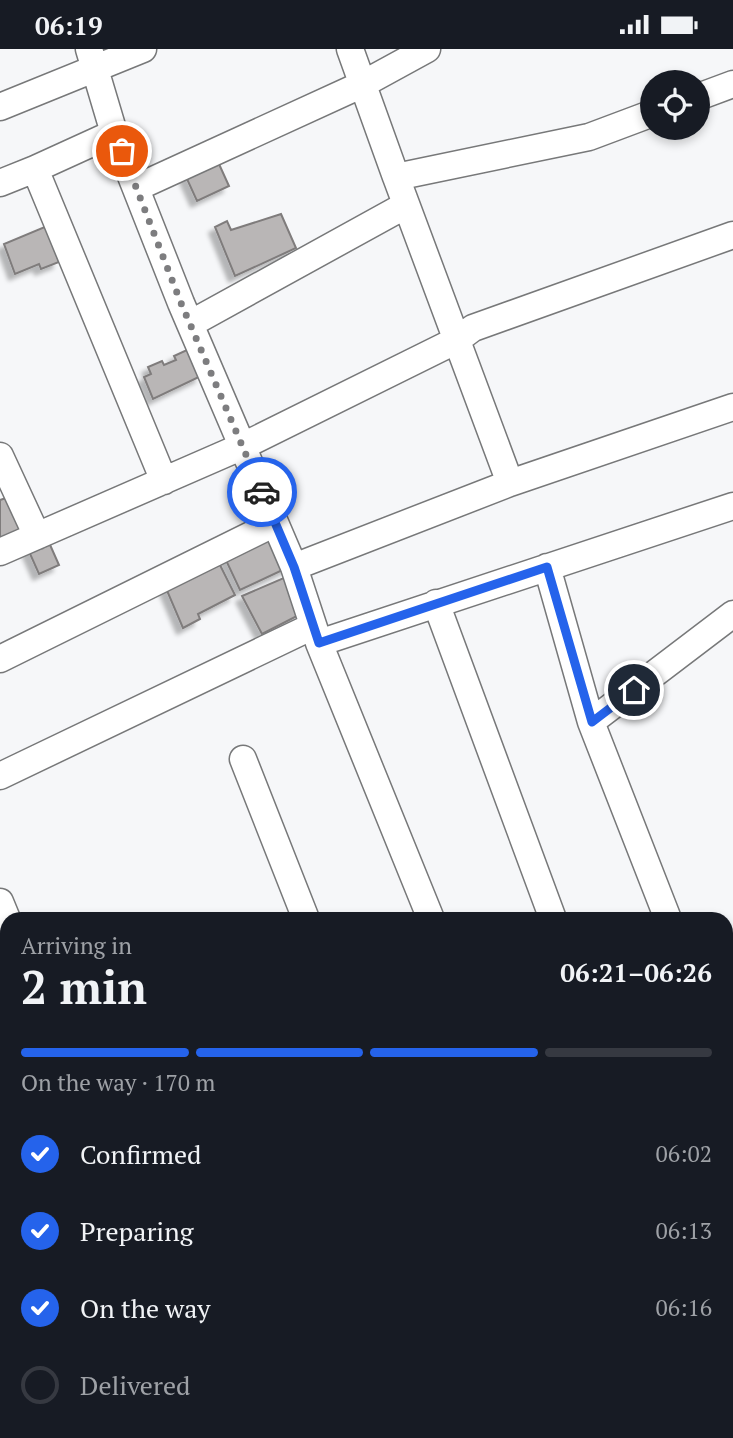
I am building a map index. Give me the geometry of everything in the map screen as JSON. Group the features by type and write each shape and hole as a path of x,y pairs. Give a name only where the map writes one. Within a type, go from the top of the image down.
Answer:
{"street":[{"path":"0,107 93,59 142,49"},
{"path":"350,49 510,482"},
{"path":"138,187 363,84 427,49"},
{"path":"93,59 114,133 138,187 190,324 294,567 316,635 428,912"},
{"path":"710,92 733,84"},
{"path":"396,177 589,137 640,118"},
{"path":"0,183 114,133"},
{"path":"35,169 164,481"},
{"path":"190,324 406,205"},
{"path":"0,552 243,446 457,340 473,328 733,235"},
{"path":"294,567 510,482 733,407"},
{"path":"0,456 37,536"},
{"path":"0,776 316,635 436,603 733,506"},
{"path":"0,659 275,523"},
{"path":"547,567 592,722 665,912"},
{"path":"436,603 551,912"},
{"path":"592,722 733,614"},
{"path":"243,759 303,912"}],"building":[{"path":"214,153 229,186 197,201 182,168"},
{"path":"281,214 296,248 235,276 215,227 227,221 231,230"},
{"path":"47,226 59,262 41,269 39,264 15,274 4,244"},
{"path":"189,349 201,376 153,399 144,377 151,374 148,367 162,361 164,365 176,360 174,356"},
{"path":"6,498 21,531 0,541 0,500"},
{"path":"273,533 289,567 240,590 224,556"},
{"path":"47,538 59,565 39,574 27,547"},
{"path":"217,559 235,595 198,614 200,619 183,628 165,586"},
{"path":"286,577 299,615 262,634 242,596"}],"way so far":[{"path":"122,151 181,303 262,492"}],"route":[{"path":"262,492 294,567 319,643 547,567 592,722 634,690"}]}
